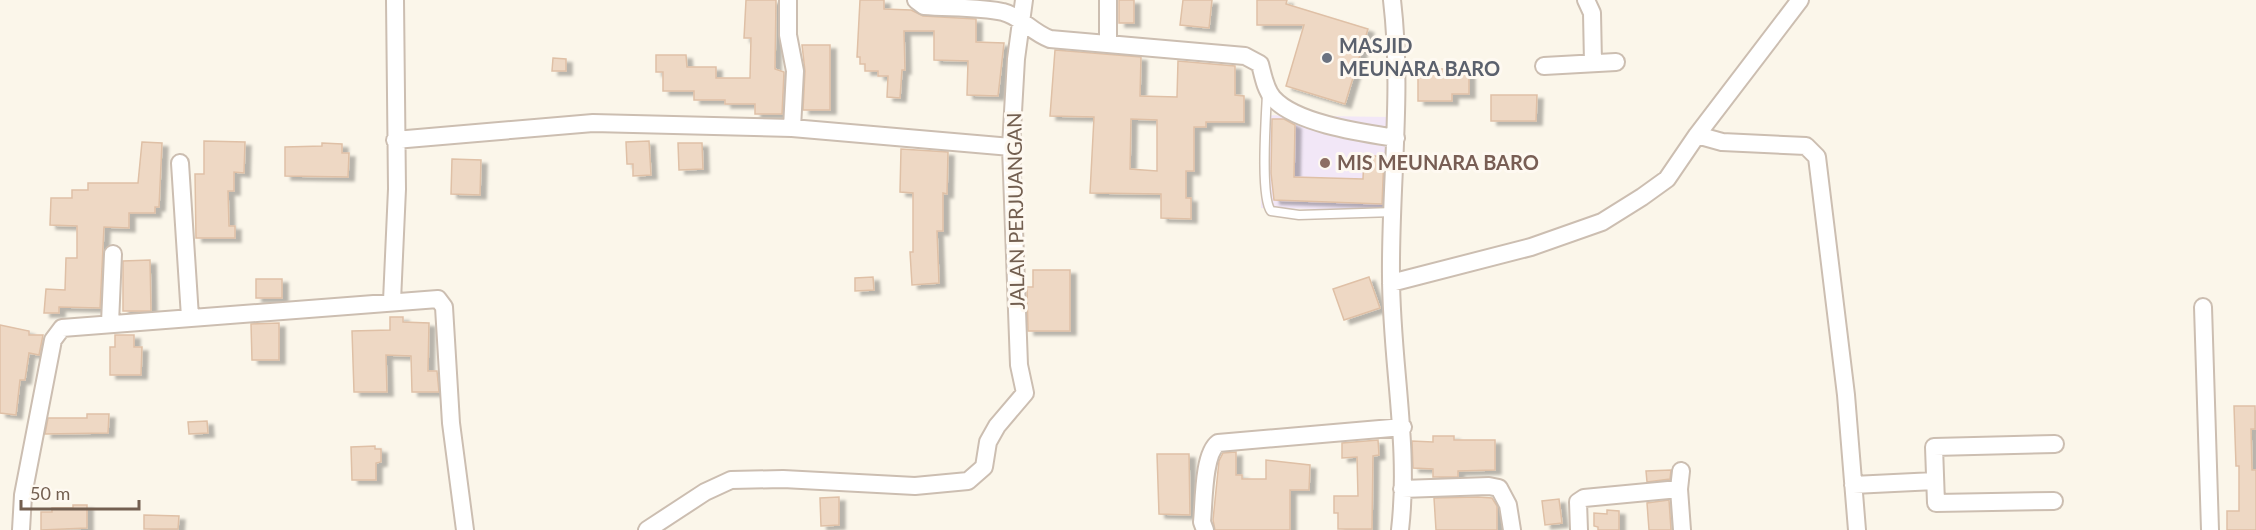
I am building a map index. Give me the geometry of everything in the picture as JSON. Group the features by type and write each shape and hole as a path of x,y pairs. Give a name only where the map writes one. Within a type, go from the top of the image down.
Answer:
{"street":[{"path":"392,301 397,189 395,0"},
{"path":"788,0 788,35 795,71 792,128"},
{"path":"916,0 924,6 1003,12 1023,21 1034,33 1050,39 1245,56 1260,64 1267,88 1274,99 1287,108 1314,120 1355,132 1396,138"},
{"name":"JALAN PERJUANGAN","path":"647,530 705,492 731,480 783,479 915,486 968,481 984,467 988,442 997,426 1024,397 1025,387 1019,365 1011,147 1024,0"},
{"path":"1108,0 1108,43"},
{"path":"1392,0 1396,55 1396,138 1391,272 1403,428 1400,530"},
{"path":"1586,0 1592,13 1593,63"},
{"path":"1391,272 1531,247 1602,222 1667,179 1697,135 1800,0"},
{"path":"1544,66 1616,63"},
{"path":"395,140 593,123 792,128 1011,147"},
{"path":"1697,135 1722,142 1806,146 1817,157 1846,395 1857,530"},
{"path":"180,163 190,317"},
{"path":"110,323 113,254"},
{"path":"21,530 23,495 55,334 62,328 438,298 444,307 451,423 465,530"},
{"path":"2203,307 2210,530"},
{"path":"1205,530 1202,522 1209,459 1213,446 1218,443 1403,428"},
{"path":"2054,501 1936,503 1934,447 2055,444"},
{"path":"1682,471 1679,489 1682,530"},
{"path":"1853,485 1935,482"},
{"path":"1402,489 1489,486 1499,488 1508,505 1512,530"},
{"path":"1579,530 1578,502 1584,498 1679,489"}],"lane":[{"path":"1267,88 1265,177 1267,206 1271,211 1299,215 1394,212"}],"shaded area":[{"name":"MIS MEUNARA BARO","path":"1262,115 1389,117 1388,210 1261,208"}],"building":[{"path":"746,0 776,0 775,69 784,72 782,114 755,114 755,104 725,104 725,100 694,100 694,91 663,91 663,72 656,72 656,55 686,55 687,67 716,67 716,78 750,78 751,38 744,38"},
{"path":"860,0 884,0 884,9 911,10 923,16 976,19 976,42 1004,43 998,96 967,95 968,61 934,60 934,31 904,31 905,70 902,70 900,98 887,97 888,76 878,76 878,71 865,71 865,64 860,64 860,57 857,57"},
{"path":"1119,0 1134,0 1134,23 1119,23"},
{"path":"1183,0 1212,0 1209,28 1180,25"},
{"name":"MASJID MEUNARA BARO","path":"1257,0 1287,0 1286,4 1368,29 1345,104 1286,86 1304,25 1257,25"},
{"path":"802,45 830,45 830,110 803,110 805,71"},
{"path":"1055,50 1141,57 1140,96 1177,97 1178,61 1235,66 1235,95 1244,96 1244,122 1206,122 1206,127 1194,127 1194,171 1186,171 1186,198 1191,198 1191,219 1161,218 1161,194 1090,193 1094,117 1050,116","holes":["1131,119 1157,120 1157,171 1130,169"]},
{"path":"553,58 566,59 566,71 552,71"},
{"path":"1418,69 1469,69 1469,94 1452,94 1452,101 1418,101"},
{"path":"1491,95 1537,95 1536,121 1491,121"},
{"path":"1272,119 1284,119 1295,125 1294,177 1363,179 1364,156 1384,156 1382,204 1274,200 1271,173"},
{"path":"204,141 245,142 244,173 234,172 234,191 228,191 229,226 235,226 235,238 196,238 195,174 204,174"},
{"path":"649,141 651,175 633,176 633,164 627,164 626,142"},
{"path":"142,142 162,143 159,207 155,207 155,213 129,213 129,228 104,227 100,308 59,307 59,313 44,313 46,289 65,290 66,258 77,258 77,226 50,225 51,198 72,198 72,190 88,190 88,183 138,183"},
{"path":"322,143 342,144 342,153 349,153 348,177 285,176 285,147 322,146"},
{"path":"678,143 702,143 703,169 679,170"},
{"path":"901,149 948,152 947,194 943,193 943,231 937,231 939,283 912,285 910,252 913,252 913,193 900,192"},
{"path":"452,159 481,160 480,195 451,194"},
{"path":"150,260 151,311 123,311 123,261"},
{"path":"1033,270 1070,270 1070,331 1028,331 1027,287 1033,287"},
{"path":"873,277 874,290 855,291 855,278"},
{"path":"1369,277 1380,308 1344,320 1333,289"},
{"path":"256,279 282,279 282,298 256,298"},
{"path":"390,317 403,317 403,322 429,323 428,371 437,371 439,392 412,392 411,356 386,355 387,392 354,392 352,331 390,330"},
{"path":"279,323 279,360 252,360 251,324"},
{"path":"0,325 29,331 29,335 43,335 39,355 29,353 25,380 20,380 16,415 0,413"},
{"path":"115,335 134,335 134,347 142,347 141,375 110,375 110,347 115,347"},
{"path":"2234,406 2255,406 2255,429 2251,429 2252,470 2256,470 2256,530 2227,530 2227,511 2239,511 2239,466 2236,466"},
{"path":"87,414 109,414 108,433 45,434 48,418 87,418"},
{"path":"207,421 208,433 189,434 188,422"},
{"path":"1433,436 1454,436 1454,440 1495,440 1495,470 1458,471 1458,477 1433,477 1433,469 1413,468 1412,441 1433,442"},
{"path":"1378,440 1379,455 1373,456 1372,529 1338,529 1338,513 1334,513 1334,496 1358,496 1357,457 1342,458 1342,443"},
{"path":"375,446 375,449 381,449 381,462 376,463 376,480 352,480 351,447"},
{"path":"1236,452 1236,475 1242,475 1242,479 1266,479 1266,460 1310,465 1309,490 1290,490 1290,530 1215,530 1213,520 1219,461 1223,453"},
{"path":"1157,454 1189,454 1190,515 1159,514"},
{"path":"1671,470 1670,479 1647,482 1646,471"},
{"path":"839,497 839,525 821,526 820,498"},
{"path":"1434,498 1492,498 1497,506 1497,530 1436,530"},
{"path":"1559,499 1562,523 1545,525 1542,501"},
{"path":"1669,500 1671,530 1649,530 1647,503"},
{"path":"73,505 87,505 87,528 41,530 41,512 52,512 52,508 73,508"},
{"path":"1607,510 1619,511 1619,530 1598,530 1598,527 1594,526 1594,513 1607,514"},
{"path":"144,515 179,516 178,529 144,529"}],"place":[{"name":"MASJID MEUNARA BARO","path":"1327,58"},
{"name":"MIS MEUNARA BARO","path":"1325,163"}]}
